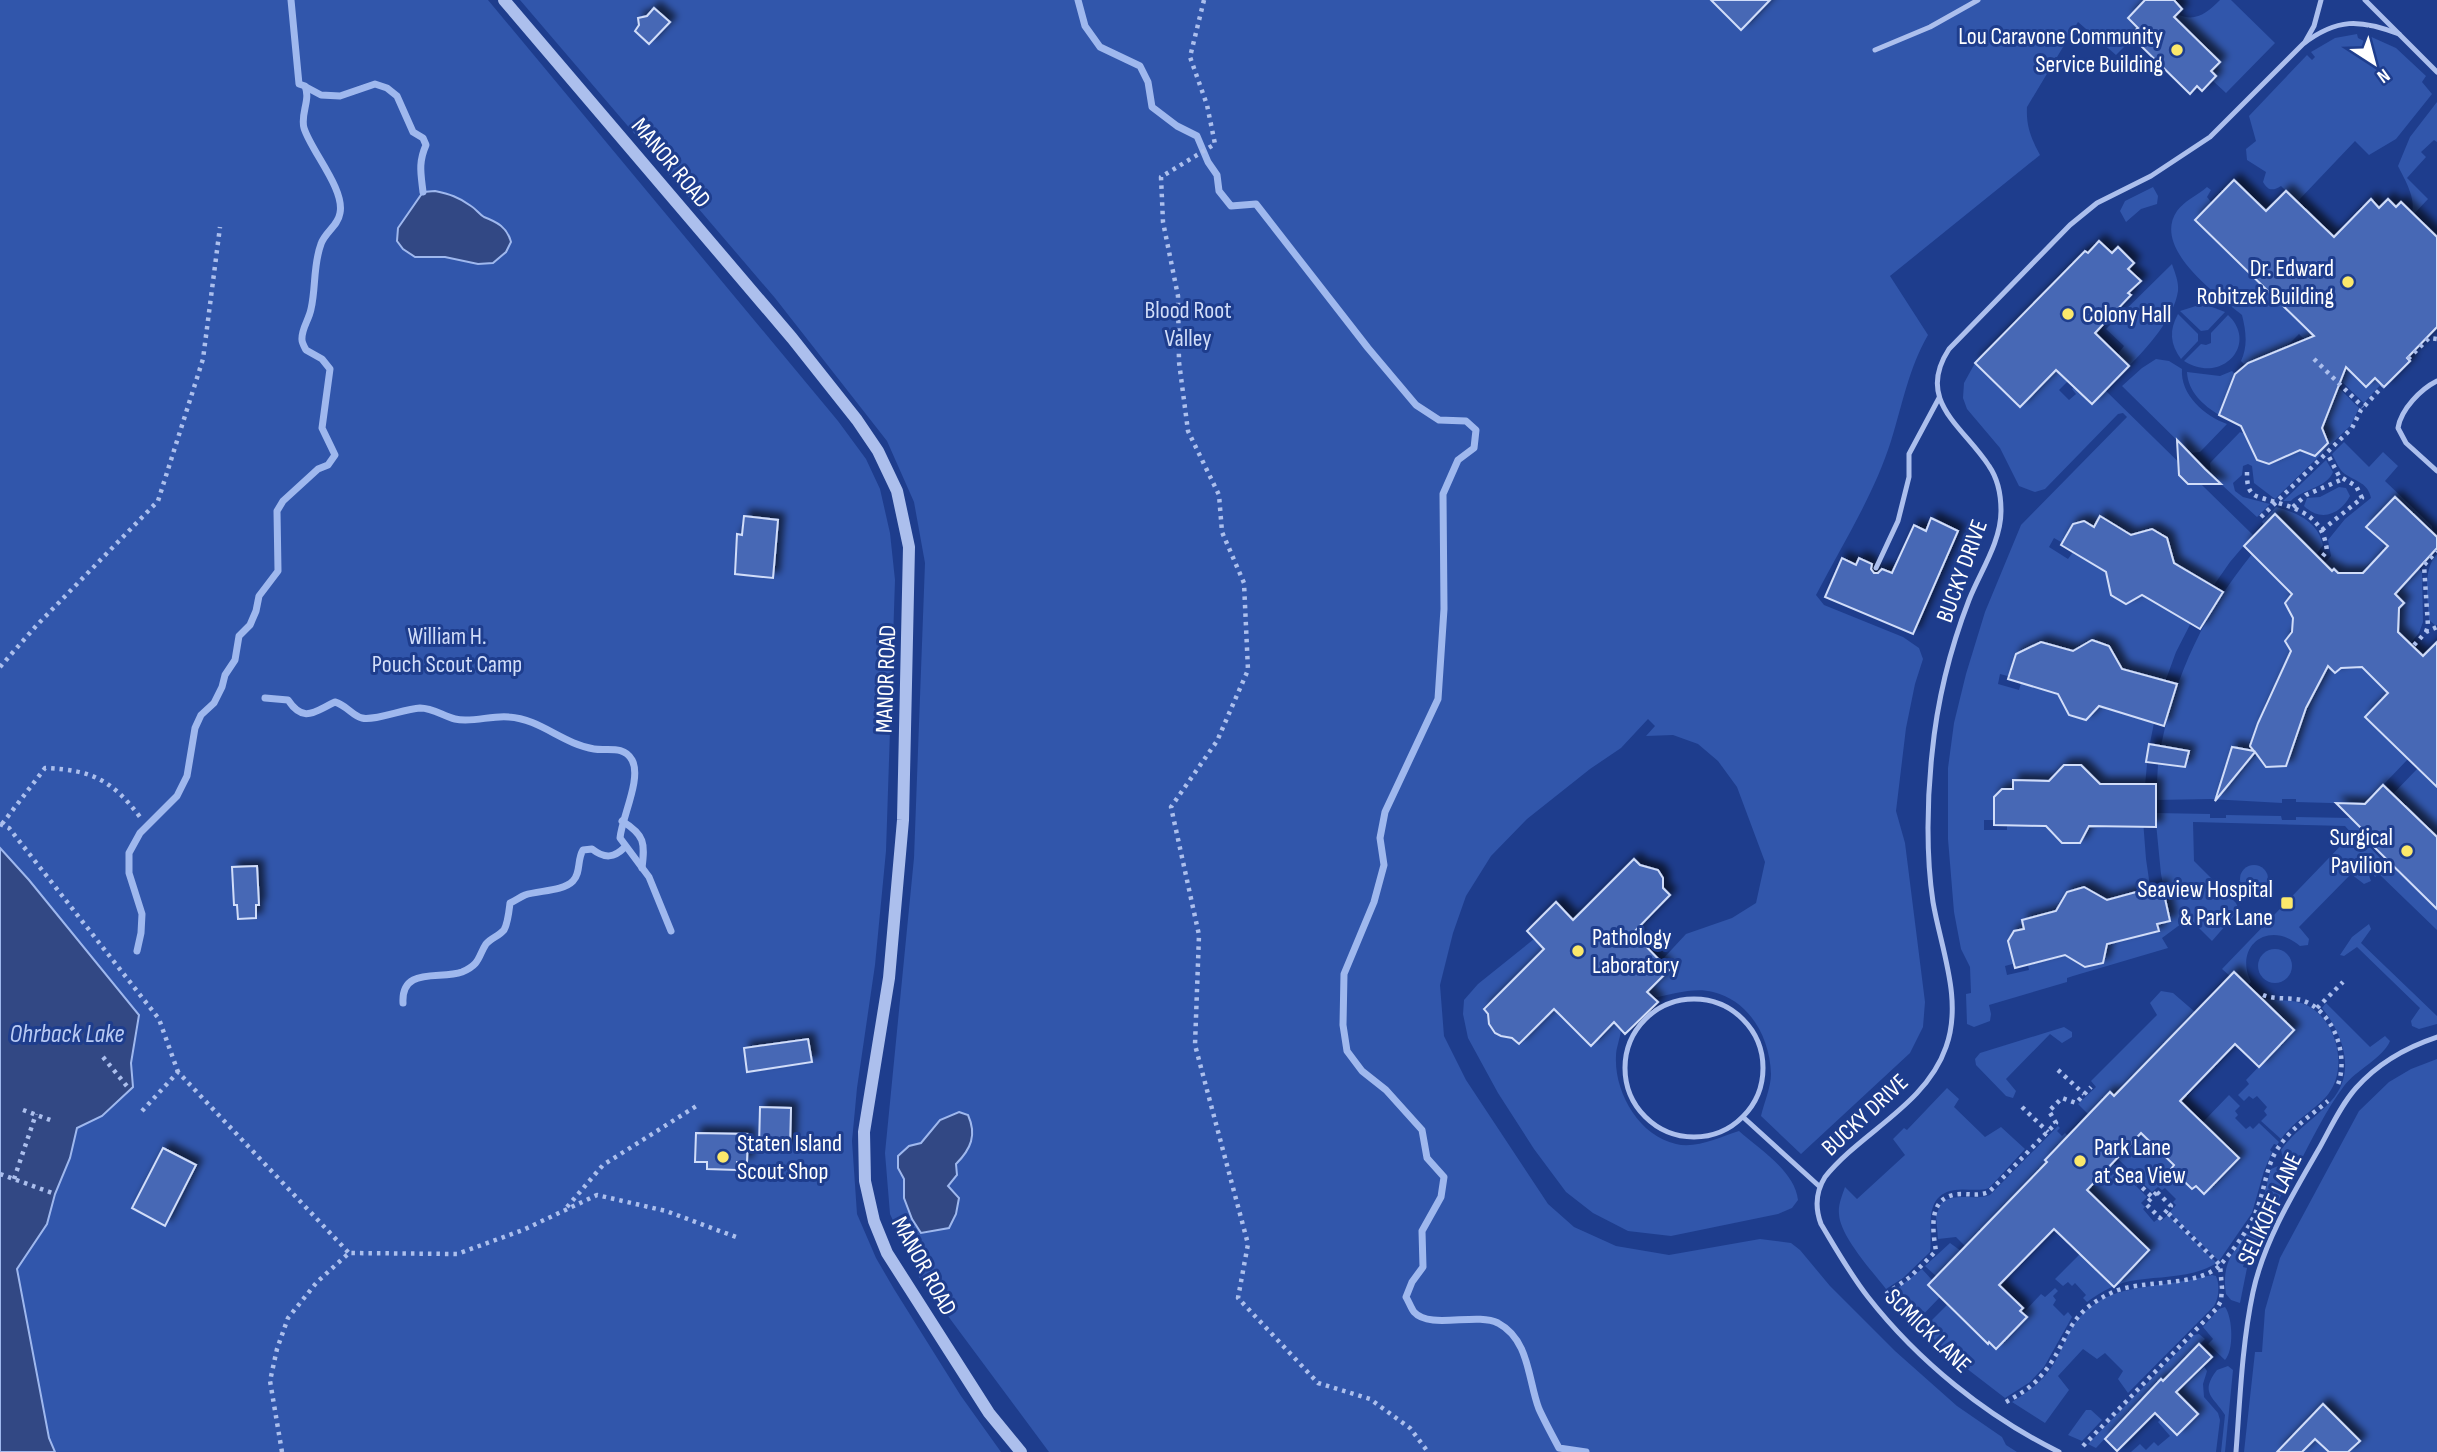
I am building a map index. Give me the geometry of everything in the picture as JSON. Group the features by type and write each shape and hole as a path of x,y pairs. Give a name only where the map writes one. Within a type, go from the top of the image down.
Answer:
{"street":[{"name":"MANOR ROAD","path":"504,0 858,419 878,451 897,491 909,547 903,820 888,978 864,1132 865,1181 874,1221 887,1253 989,1413 1021,1452"}],"lane":[{"path":"1875,51 1930,27 1978,0"},
{"path":"2303,44 2314,26 2321,0"},
{"path":"2365,0 2437,72"},
{"path":"1876,568 1898,522 1909,477 1909,454 1939,398 1936,379 1940,364 1950,349 2070,225 2097,203 2151,176 2210,137 2303,44 2319,32 2343,23 2379,26 2399,34"},
{"path":"2437,381 2425,389 2404,412 2398,428 2406,443 2437,471"},
{"name":"BUCKY DRIVE","path":"1817,1198 1819,1186 1831,1170 1928,1079 1944,1054 1951,1030 1951,985 1933,899 1928,813 1932,752 1940,699 1952,650 1993,544 2001,513 1996,480 1990,466 1949,417 1939,398"},
{"path":"1699,999 1729,1008 1742,1018 1752,1030 1763,1059 1759,1090 1743,1117 1718,1133 1688,1137 1673,1134 1647,1119 1630,1094 1625,1064 1628,1048 1643,1022 1655,1011 1669,1004 1699,999"},
{"name":"SELIKOFF LANE","path":"2236,1452 2248,1319 2260,1266 2270,1240 2310,1164 2357,1088 2379,1067 2408,1048 2437,1037"},
{"path":"1743,1117 1819,1186"},
{"name":"SCMICK LANE","path":"1817,1198 1816,1211 1821,1224 1868,1297 1894,1327 1928,1362 1979,1403 2021,1432 2059,1452"}],"path":[{"path":"1204,0 1190,57 1207,105 1214,144 1161,177 1163,222 1178,296 1179,362 1188,431 1219,495 1222,532 1244,583 1248,670 1217,741 1171,807 1199,936 1195,1045 1248,1244 1238,1298 1318,1383 1370,1399 1410,1428 1428,1452"},
{"path":"0,667 36,626 158,501 203,359 220,227"},
{"path":"2408,359 2429,338 2437,340"},
{"path":"2314,359 2363,407"},
{"path":"2261,517 2355,425 2363,407 2383,386"},
{"path":"2322,530 2362,498 2356,486 2343,479 2327,453"},
{"path":"2247,472 2248,487 2254,495 2308,515 2322,530 2327,551 2322,557"},
{"path":"2293,508 2306,495 2343,479"},
{"path":"2426,632 2428,626 2424,565 2437,551"},
{"path":"2414,645 2426,632 2437,627"},
{"path":"140,817 124,795 99,778 74,769 45,768 1,824 9,828 159,1019 178,1072 349,1253"},
{"path":"2317,1008 2343,982"},
{"path":"2006,1402 2028,1389 2040,1377 2074,1321 2085,1308 2100,1298 2131,1286 2187,1279 2208,1273 2220,1265 2255,1216 2275,1153 2300,1123 2328,1101 2340,1081 2342,1069 2338,1041 2330,1026 2317,1008 2301,1000 2263,995"},
{"path":"103,1057 130,1090"},
{"path":"2058,1070 2084,1094"},
{"path":"142,1111 178,1072"},
{"path":"1886,1294 1910,1277 1936,1251 1933,1216 1940,1202 1947,1196 1982,1195 1989,1192 2056,1123 2049,1111 2062,1098 2076,1103 2091,1087"},
{"path":"564,1210 603,1165 698,1105"},
{"path":"2022,1107 2048,1132"},
{"path":"23,1110 53,1121"},
{"path":"14,1179 36,1114"},
{"path":"0,1174 55,1194"},
{"path":"2130,1176 2152,1197"},
{"path":"2157,1192 2171,1206 2160,1218 2146,1204 2152,1197 2157,1192"},
{"path":"282,1452 270,1381 277,1349 288,1318 317,1282 349,1253 457,1254 523,1230 597,1195 666,1211 736,1237"},
{"path":"2083,1446 2221,1301 2220,1265 2166,1211"}],"green space":[{"name":"William H. Pouch Scout Camp","path":"0,0 488,0 838,421 866,459 880,489 890,533 895,580 886,851 875,965 852,1141 857,1214 876,1258 894,1289 961,1396 1001,1452 0,1452"},
{"name":"Blood Root Valley","path":"520,0 2145,0 2128,18 2138,28 2131,35 2133,38 2116,55 2078,22 2027,107 2030,132 2040,155 1890,276 1928,335 1911,374 1876,481 1816,595 1824,605 1903,637 1919,648 1923,659 1906,728 1896,811 1905,843 1925,1002 1923,1027 1910,1053 1801,1154 1761,1116 1771,1079 1770,1061 1762,1035 1747,1012 1738,1004 1713,992 1691,991 1654,998 1647,991 1669,970 1661,961 1686,934 1732,918 1756,903 1765,862 1737,787 1718,761 1698,744 1673,735 1646,736 1655,726 1648,719 1621,748 1527,819 1491,856 1466,896 1453,933 1440,985 1444,1036 1466,1080 1548,1204 1574,1227 1616,1246 1669,1255 1760,1239 1791,1243 1895,1351 1957,1406 2002,1437 2006,1445 2017,1452 1049,1452 919,1277 890,1214 885,1153 914,858 925,563 914,502 887,441 775,298"},
{"path":"2220,0 2231,0 2275,43 2226,93 2212,80 2216,76 2211,71 2220,62 2174,17 2177,14 2195,17"},
{"path":"2357,34 2358,38 2364,41 2367,35 2396,48 2426,76 2422,82 2432,94 2396,139 2369,155 2355,141 2297,202 2281,186 2269,189 2263,182 2266,172 2247,160 2246,149 2256,141 2249,116 2307,55 2312,60 2315,57 2311,52 2335,38"},
{"path":"2437,102 2437,142 2434,140 2421,152 2426,157 2407,178 2428,199 2414,214 2407,183 2398,166 2410,137"},
{"path":"2153,187 2158,196 2157,204 2141,209 2126,222 2120,211 2125,201"},
{"path":"2207,187 2211,190 2207,197 2212,203 2196,221 2314,336 2307,342 2299,334 2286,347 2244,364 2241,361 2246,338 2242,315 2204,284 2180,256 2173,241 2171,226 2177,211"},
{"path":"2172,264 2178,288 2171,312 2129,366 2117,355 2124,346 2106,329"},
{"path":"2199,305 2225,312 2208,330 2201,331 2180,311"},
{"path":"2178,314 2198,334 2198,341 2181,359 2172,337"},
{"path":"2228,315 2237,326 2240,338 2238,349 2232,358 2223,365 2211,368 2198,367 2184,361 2201,344 2211,343 2211,333"},
{"path":"2324,346 2366,387 2375,378 2381,384 2364,403 2315,356"},
{"path":"2156,359 2169,361 2182,369 2182,378 2190,396 2210,416 2227,424 2200,452 2190,453 2122,386"},
{"path":"2311,360 2359,408 2351,425 2275,499 2254,483 2252,466 2243,466 2242,475 2233,483 2235,491 2243,497 2270,504 2257,517 2211,475 2210,463 2240,432 2256,437 2257,460 2269,464 2300,450 2315,456 2328,443 2322,428 2335,396 2330,384"},
{"path":"1975,363 2020,407 2057,370 2068,381 2059,390 2069,400 2076,394 2072,389 2074,387 2092,404 2105,390 2253,535 2205,598 2165,558 2167,538 2152,529 2138,533 2135,537 2100,517 2094,527 2084,521 2073,524 2068,533 2068,546 2054,538 2049,547 2068,559 2073,552 2111,576 2108,581 2111,595 2126,604 2142,595 2188,622 2196,613 2176,652 2160,696 2163,680 2112,666 2115,656 2109,646 2092,640 2078,653 2039,642 2036,652 2025,649 2016,654 2012,665 2015,678 2000,674 1998,684 2019,690 2021,683 2064,696 2062,702 2069,715 2086,720 2099,706 2150,722 2156,713 2148,753 2144,797 2143,784 2090,784 2090,774 2082,765 2064,765 2054,775 2053,781 2014,780 2001,820 1984,820 1984,830 2007,830 2007,825 2052,826 2080,843 2089,826 2142,827 2143,820 2152,900 2097,903 2084,887 2067,892 2060,905 2061,910 2022,920 2024,929 2014,931 2008,942 2020,962 2005,966 2007,975 2029,970 2028,965 2072,954 2073,960 2085,967 2103,963 2107,944 2159,931 2157,924 2170,921 2161,874 2155,813 2210,814 2210,818 2226,818 2226,815 2281,816 2282,820 2296,820 2296,817 2351,818 2368,835 2365,838 2369,842 2368,845 2380,858 2368,873 2371,881 2364,884 2351,874 2299,927 2309,939 2308,945 2300,946 2277,935 2257,940 2247,957 2251,982 2248,985 2234,972 2230,976 2222,969 2352,834 2345,826 2193,822 2194,861 2236,903 2239,910 2212,941 2189,918 2162,938 2168,948 2073,976 2067,978 2067,982 1989,1005 1990,1021 1974,1027 1967,1024 1966,994 1971,993 1970,967 1961,949 1954,912 1948,839 1948,768 1954,723 1966,674 1985,612 2021,525 2127,417 2123,413 2118,414 2045,489 2035,492 2019,486 2000,448 1967,409 1963,398 1964,383"},
{"path":"2232,371 2235,374 2219,415 2197,397 2190,386 2187,372 2220,376"},
{"path":"2344,442 2369,467 2383,452 2398,466 2385,481 2432,526 2433,533 2395,497 2367,527 2414,572 2418,568 2422,572 2423,622 2419,633 2409,645 2398,632 2399,608 2404,603 2363,573 2338,573 2324,563 2331,556 2328,540 2345,519 2371,498 2365,486 2341,470 2332,454"},
{"path":"2326,460 2333,472 2325,482 2291,501 2283,501"},
{"path":"2339,487 2346,488 2350,496 2335,512 2317,514 2304,506 2307,498 2320,497"},
{"path":"2276,507 2292,512 2317,530 2323,545 2316,555 2275,514 2264,524 2262,522"},
{"path":"2252,554 2292,594 2284,603 2293,622 2285,640 2291,651 2266,702 2252,747 2248,750 2232,747 2224,773 2238,775 2246,762 2259,753 2266,767 2286,766 2306,708 2328,666 2335,673 2341,668 2363,667 2390,690 2365,717 2408,759 2365,804 2296,802 2296,799 2282,799 2282,803 2210,799 2156,800 2158,764 2185,767 2189,751 2161,746 2184,668 2220,598"},
{"path":"2437,554 2435,625 2429,620 2427,585 2429,568"},
{"path":"2418,768 2437,787 2437,837 2401,802 2390,797"},
{"path":"2387,859 2437,909 2437,930 2379,874 2375,877 2373,874"},
{"path":"2254,865 2264,869 2268,879 2264,889 2254,893 2244,889 2240,879 2244,869"},
{"path":"2369,924 2371,929 2361,943 2437,1016 2437,1024 2419,1029 2412,1026 2411,1021 2420,1008 2357,947 2344,956 2340,955 2352,937"},
{"path":"1534,939 1544,949 1483,1008 1489,1015 1494,1032 1511,1037 1520,1045 1554,1009 1591,1046 1614,1023 1621,1030 1616,1056 1619,1084 1624,1098 1640,1122 1663,1139 1684,1145 1708,1142 1739,1131 1775,1161 1790,1180 1798,1200 1792,1208 1778,1214 1671,1236 1628,1231 1593,1213 1566,1192 1498,1093 1468,1038 1463,1014 1464,1000 1478,984"},
{"path":"2275,949 2287,954 2292,966 2287,978 2275,983 2263,978 2258,966 2263,954"},
{"path":"2161,991 2173,993 2195,1012 2114,1096 2111,1093 2089,1115 2078,1104 2096,1087 2091,1081 2157,1015 2150,1003"},
{"path":"2262,998 2298,1002 2310,1007 2328,1025 2337,1050 2337,1076 2332,1088 2325,1098 2281,1139 2261,1121 2267,1115 2264,1111 2267,1107 2257,1096 2253,1099 2249,1096 2244,1101 2238,1095 2249,1084 2246,1080 2294,1030"},
{"path":"2326,1003 2370,1047 2385,1036 2390,1041 2382,1053 2344,1086 2298,1166 2283,1158 2281,1150 2292,1136 2331,1101 2344,1078 2341,1041 2322,1008"},
{"path":"2064,1027 2072,1032 2072,1037 2062,1043 2050,1034 2006,1079 2016,1091 2013,1098 2006,1096 1976,1065 1975,1059 1980,1053"},
{"path":"2437,1059 2437,1452 2244,1452 2255,1352 2262,1352 2265,1310 2280,1258 2359,1111 2389,1082 2411,1069"},
{"path":"1947,1088 1959,1099 1954,1107 1985,1137 2001,1127 2025,1149 1989,1188 1955,1190 1938,1199 1931,1214 1930,1252 1903,1278 1886,1289 1858,1253 1841,1223 1839,1207 1845,1187 1857,1199 1905,1155 1893,1139 1904,1128 1907,1130"},
{"path":"2229,1095 2240,1106 2235,1111 2238,1115 2235,1118 2246,1129 2250,1126 2253,1129 2259,1123 2279,1142 2270,1150 2272,1152 2252,1213 2219,1261 2169,1213 2176,1205 2173,1202 2176,1199 2165,1188 2162,1190 2158,1187 2152,1192 2117,1158 2141,1133 2174,1165 2171,1169 2192,1189 2196,1186 2205,1194 2239,1158 2203,1122"},
{"path":"2058,1126 2060,1128 2057,1131 2062,1136 2065,1133 2068,1136 2047,1162 1966,1247 1956,1237 1938,1239 1936,1216 1941,1203 1959,1197 1990,1195"},
{"path":"2113,1163 2147,1197 2141,1203 2154,1222 2158,1219 2161,1221 2168,1215 2217,1263 2188,1274 2123,1283 2087,1302 2083,1298 2086,1295 2075,1283 2072,1286 2068,1282 2063,1286 2055,1279 2080,1254 2114,1286 2149,1250 2087,1190"},
{"path":"2278,1166 2292,1175 2257,1240 2249,1263 2244,1263 2243,1267 2247,1268 2240,1303 2231,1300 2226,1294 2226,1270 2233,1253 2259,1212 2271,1169"},
{"path":"1950,1243 1961,1251 1937,1277 1925,1266"},
{"path":"1922,1269 1933,1281 1928,1286 1940,1297 1916,1322 1890,1294"},
{"path":"2216,1276 2218,1287 2214,1306 2128,1393 2118,1379 2123,1371 2105,1353 2097,1359 2083,1349 2058,1376 2069,1390 2045,1423 2012,1402 2043,1378 2053,1365 2071,1329 2090,1307 2101,1300 2137,1288"},
{"path":"2055,1288 2058,1291 2053,1296 2056,1300 2053,1305 2064,1316 2068,1312 2072,1317 2044,1367 2030,1382 2005,1398 1966,1368 1923,1329 1947,1305 1987,1343 1997,1348 2026,1317 2023,1313 2041,1294 2045,1297"},
{"path":"2225,1307 2230,1319 2231,1334 2230,1349 2225,1360 2208,1344 2213,1339 2203,1327 2219,1309"},
{"path":"2199,1334 2205,1339 2163,1381 2161,1379 2096,1448 2088,1444 2194,1335"},
{"path":"2203,1365 2207,1371 2203,1384 2204,1397 2218,1413 2220,1420 2216,1452 2131,1452 2140,1444 2146,1450 2154,1442 2158,1446 2170,1436 2158,1422 2161,1419 2177,1434 2176,1392"},
{"path":"2228,1366 2233,1370 2225,1452 2221,1452 2225,1415 2210,1394 2209,1384 2217,1370"},
{"path":"2086,1410 2091,1410 2102,1420 2082,1441 2068,1435"}],"water":[{"path":"435,191 462,200 501,226 511,242 506,252 493,263 478,264 445,257 415,257 403,249 397,241 398,228 423,192"},
{"name":"Ohrback Lake","path":"0,848 139,1015 131,1063 133,1087 102,1116 77,1128 70,1158 55,1194 47,1224 17,1269 49,1438 55,1452 0,1452"},
{"path":"959,1112 968,1115 972,1135 969,1147 956,1164 957,1175 948,1186 959,1198 956,1214 949,1228 921,1233 904,1198 904,1179 898,1168 898,1156 909,1146 921,1143 940,1120"}],"building":[{"path":"1711,0 1770,0 1741,30"},
{"name":"Lou Caravone Community Service Building","path":"2145,0 2174,0 2182,9 2174,17 2220,62 2211,71 2216,76 2202,91 2197,86 2190,94 2130,35 2138,28 2128,18"},
{"path":"654,8 670,22 649,44 635,31 639,25 638,18 647,16"},
{"name":"Dr. Edward Robitzek Building","path":"2234,180 2266,211 2286,191 2334,237 2371,199 2379,208 2388,199 2396,207 2401,202 2437,237 2437,327 2407,358 2410,361 2384,387 2375,378 2366,387 2346,367 2322,428 2328,443 2315,456 2300,450 2269,464 2257,460 2241,426 2219,415 2235,374 2248,363 2314,336 2195,220"},
{"name":"Colony Hall","path":"2099,241 2112,253 2118,247 2134,263 2128,269 2141,281 2095,333 2129,366 2092,404 2056,370 2020,407 1975,363 2085,251 2088,253"},
{"path":"2177,440 2221,484 2188,484 2179,475"},
{"path":"2395,497 2437,537 2437,548 2395,594 2404,603 2399,608 2398,632 2423,656 2437,642 2437,787 2365,717 2388,693 2362,667 2341,668 2335,673 2328,666 2306,708 2286,766 2266,767 2255,752 2215,801 2232,747 2254,751 2250,746 2258,723 2291,651 2285,641 2292,632 2293,618 2285,603 2292,594 2244,546 2275,514 2332,571 2334,569 2338,573 2363,573 2388,546 2366,527"},
{"path":"744,516 778,520 773,578 735,574 737,534 742,535"},
{"path":"2100,516 2131,535 2152,529 2167,538 2174,563 2223,592 2200,629 2142,595 2126,604 2111,595 2106,572 2061,545 2073,524 2084,521 2094,527"},
{"path":"1931,518 1958,531 1913,634 1825,597 1842,558 1856,565 1859,558 1872,564 1874,573 1882,569 1892,573 1914,525 1926,531"},
{"path":"2092,640 2109,646 2122,669 2177,684 2164,726 2099,706 2086,720 2069,715 2058,694 2008,679 2016,654 2041,642 2073,651"},
{"path":"2149,744 2189,751 2185,767 2146,762"},
{"path":"2064,765 2081,765 2100,784 2156,784 2156,827 2089,826 2080,843 2062,843 2046,826 1994,825 1994,797 2002,789 2013,789 2013,780 2049,781"},
{"name":"Surgical Pavilion","path":"2383,785 2437,837 2437,909 2365,838 2368,835 2336,803 2365,804"},
{"name":"Pathology Laboratory","path":"1634,859 1640,865 1658,870 1663,878 1663,888 1670,895 1633,933 1669,970 1647,992 1658,1002 1625,1034 1614,1022 1591,1046 1554,1009 1519,1044 1512,1038 1495,1033 1484,1009 1544,949 1527,931 1556,902 1573,920"},
{"path":"257,866 259,905 256,905 256,918 238,919 237,905 234,905 232,867"},
{"path":"2162,885 2170,921 2157,924 2159,931 2107,944 2103,963 2085,967 2065,955 2015,968 2008,941 2014,931 2024,929 2022,920 2056,911 2067,892 2084,887 2107,900"},
{"name":"Park Lane at Sea View","path":"2234,972 2294,1030 2259,1067 2235,1044 2180,1101 2239,1158 2204,1194 2196,1186 2192,1189 2171,1169 2174,1165 2141,1133 2087,1190 2149,1250 2114,1287 2054,1229 1999,1285 2023,1308 2020,1311 2027,1317 1996,1349 1989,1342 1988,1344 1928,1285 2047,1162 2045,1160 2110,1092 2114,1096"},
{"path":"808,1039 812,1062 747,1072 744,1048"},
{"path":"760,1107 791,1108 790,1148 759,1148"},
{"path":"696,1133 748,1134 747,1162 737,1162 737,1170 707,1169 707,1162 695,1162"},
{"path":"163,1148 196,1165 165,1226 132,1208"},
{"path":"2199,1344 2212,1357 2176,1392 2198,1414 2177,1435 2155,1413 2117,1451 2105,1439 2161,1379 2163,1381"},
{"path":"2323,1404 2360,1441 2348,1452 2329,1452 2315,1439 2302,1452 2277,1452"}],"waterway":[{"path":"137,951 142,914 129,873 129,853 140,833 177,796 187,776 195,728 201,715 214,703 225,675 235,660 239,636 250,625 259,596 278,571 277,511 283,501 318,469 328,465 335,455 322,428 330,369 322,359 306,350 302,336 311,309 318,252 339,218 340,203 333,182 304,128 307,91 305,86 299,84 291,0"},
{"path":"1078,0 1085,26 1100,47 1140,66 1148,82 1152,107 1177,126 1197,136 1217,175 1219,191 1231,206 1256,204 1416,405 1439,420 1466,421 1476,430 1474,448 1458,460 1443,494 1444,609 1438,699 1385,812 1380,838 1384,865 1374,902 1344,974 1343,1025 1347,1051 1362,1071 1386,1090 1422,1130 1427,1158 1444,1177 1441,1197 1422,1231 1423,1267 1412,1282 1406,1297 1412,1309 1421,1317 1431,1320 1489,1320 1508,1330 1522,1350 1539,1409 1559,1448 1586,1452"},
{"path":"306,87 321,95 340,96 375,84 387,88 397,96 413,132 423,138 426,145 421,163 423,192"},
{"path":"265,698 288,700 299,712 305,714 316,712 335,702 359,717 367,718 420,708 462,720 509,717 531,722 583,746 625,752 632,760 635,777 620,838 649,877 671,931"},
{"path":"622,821 642,840 642,868"},
{"path":"403,1003 404,991 415,979 462,972 473,966 486,944 504,930 510,903 525,895 568,885 577,874 583,850 592,849 609,856 625,847"}],"place":[{"name":"Lou Caravone Community Service Building","path":"2177,50"},
{"name":"Dr. Edward Robitzek Building","path":"2348,282"},
{"name":"Colony Hall","path":"2068,314"},
{"name":"Surgical Pavilion","path":"2407,851"},
{"name":"Seaview Hospital & Park Lane","path":"2287,903"},
{"name":"Pathology Laboratory","path":"1578,951"},
{"name":"Staten Island Scout Shop","path":"723,1157"},
{"name":"Park Lane at Sea View","path":"2080,1161"}]}
